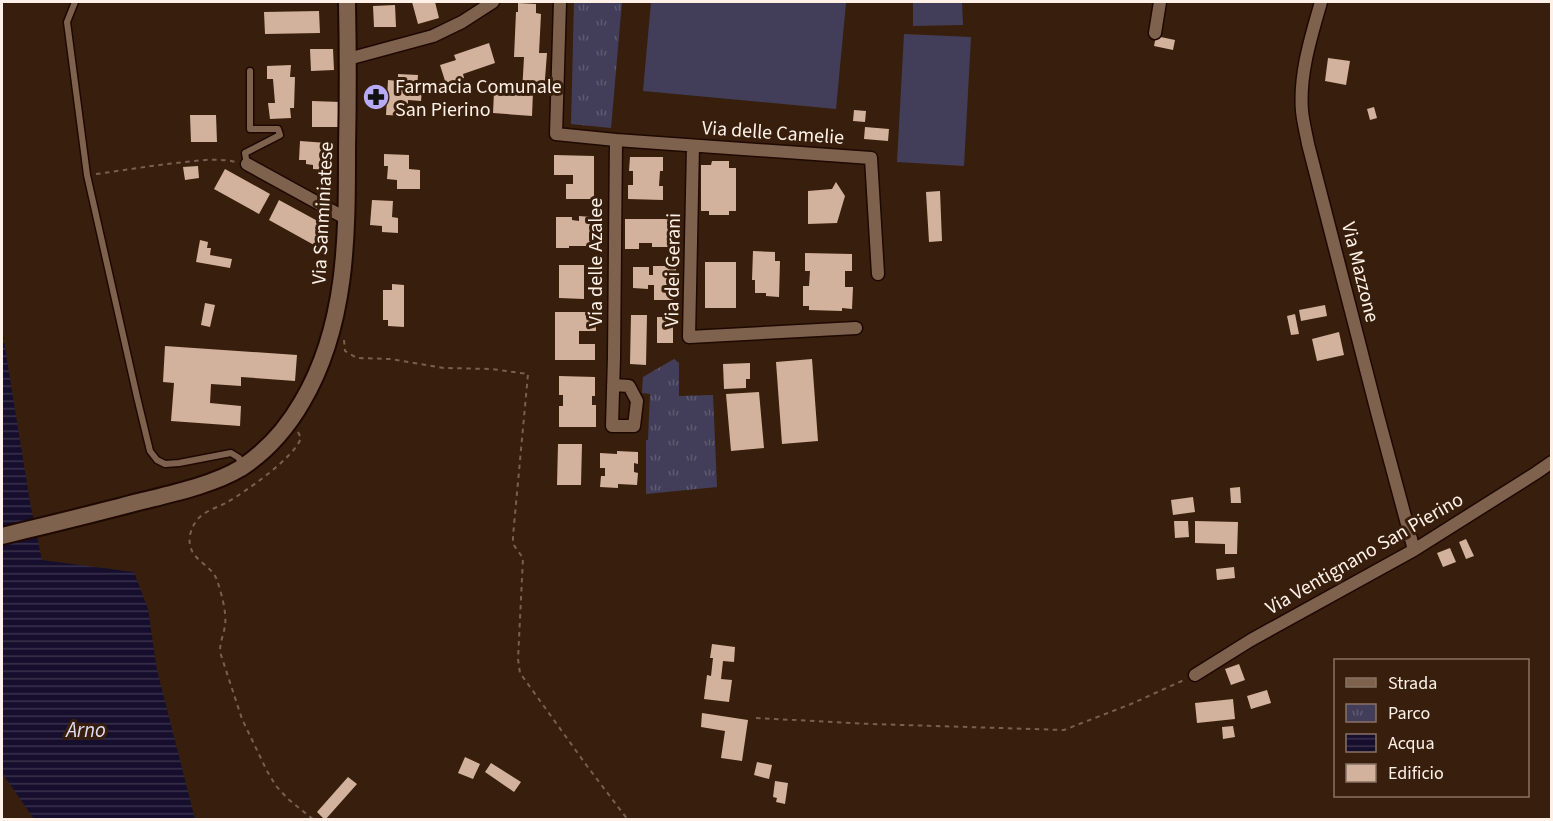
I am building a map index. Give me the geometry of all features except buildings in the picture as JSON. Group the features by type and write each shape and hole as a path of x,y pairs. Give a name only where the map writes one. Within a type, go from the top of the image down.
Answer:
{"street":[{"name":"Via Sanminiatese","path":"2,536 172,494 208,482 241,468 271,444 289,424 312,386 332,330 342,276 347,219 347,2"},
{"path":"348,59 434,36 462,22 493,2"},
{"name":"Via delle Camelie","path":"560,2 556,134 872,158 878,274"},
{"path":"1155,33 1160,2"},
{"name":"Via Mazzone","path":"1321,2 1306,58 1302,85 1302,111 1308,144 1414,550"},
{"name":"Via delle Azalee","path":"613,385 616,140"},
{"name":"Via dei Gerani","path":"693,146 689,336 855,328"},
{"path":"247,164 347,219"},
{"name":"Via Ventignano San Pierino","path":"1195,675 1251,640 1414,550 1536,474 1551,462"}],"lane":[{"path":"75,2 67,22 87,175 150,452 157,460 165,464 231,453 239,458 241,468"},
{"path":"247,164 246,153 280,135 278,129 250,129 250,71"}],"path":[{"path":"87,175 208,160 227,160 247,164"},
{"path":"332,330 343,334 345,351 357,358 390,359 444,368 492,369 528,374 513,536 513,544 523,558 518,659 520,673 628,819"},
{"path":"289,424 301,438 299,444 256,483 203,514 193,526 190,538 191,550 216,579 226,615 220,652 242,719 276,786 288,799 314,819"},
{"path":"756,718 1064,730 1131,704 1195,675"}],"green space":[{"path":"574,2 622,2 611,128 571,124"},
{"path":"651,2 846,3 836,109 643,91"},
{"path":"913,2 962,2 963,25 913,26"},
{"path":"904,34 971,37 964,166 897,162"},
{"path":"674,359 679,363 679,396 713,395 717,487 646,494 646,440 648,440 650,394 642,393 643,377"}],"water":[{"name":"Arno","path":"2,329 30,502 42,560 134,572 148,609 157,670 195,819 34,819 2,773"}],"place":[{"name":"Farmacia Comunale San Pierino","path":"376,97"}]}
